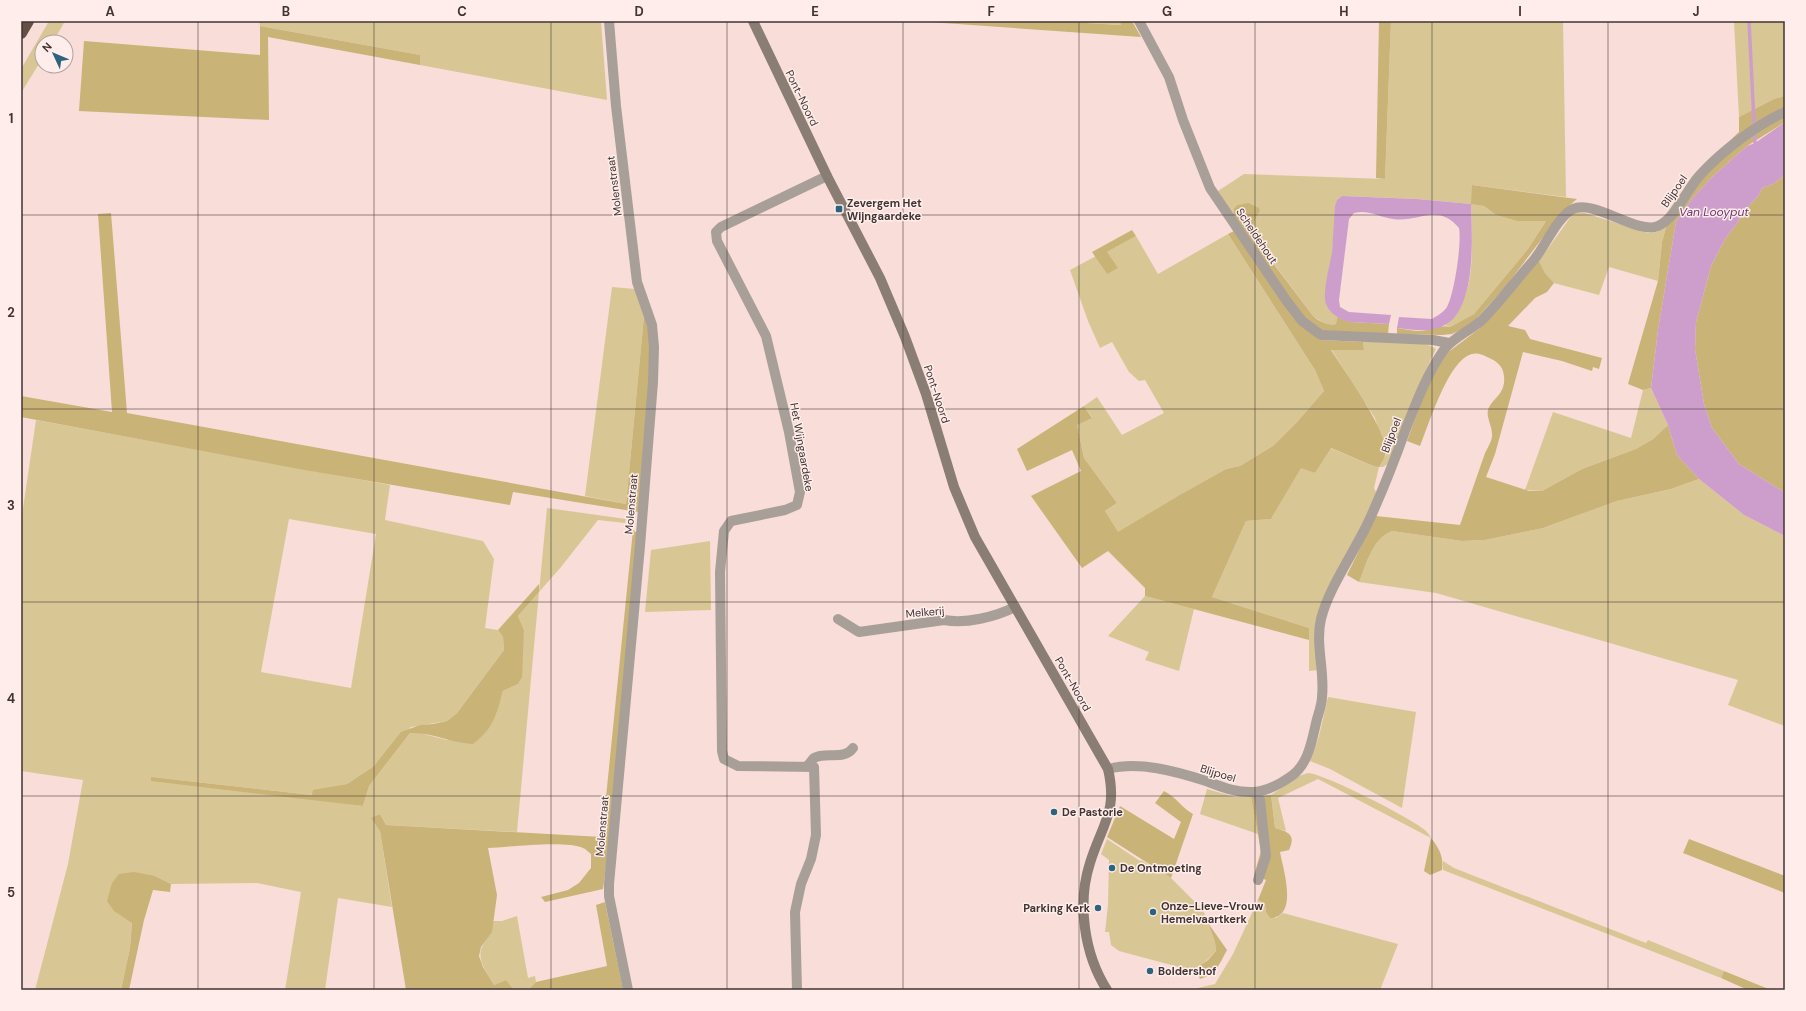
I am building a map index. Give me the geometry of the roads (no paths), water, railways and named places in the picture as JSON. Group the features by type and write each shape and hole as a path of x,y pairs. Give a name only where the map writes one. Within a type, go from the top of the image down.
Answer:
{"highway":[{"path":"21,32 28,21"}],"street":[{"name":"Molenstraat","path":"609,21 616,106 638,282 652,325 654,347 653,382 640,546 609,884 609,896 628,990"},
{"name":"Pont-Noord","path":"753,21 827,176 880,278 906,337 926,394 954,487 975,537 1108,769"},
{"name":"Scheldehout","path":"1139,21 1169,77 1183,120 1210,188 1286,300 1302,321 1321,335 1433,340 1449,343"},
{"name":"Blijpoel","path":"1108,769 1125,765 1144,766 1195,778 1234,791 1257,792 1270,788 1292,776 1302,764 1311,748 1322,697 1319,642 1321,618 1332,592 1372,516 1424,381 1449,343 1483,319 1536,258 1566,214 1576,207 1589,208 1643,226 1656,227 1670,218 1686,192 1700,174 1717,158 1744,137 1785,112"},
{"name":"Het Wijngaardeke","path":"827,176 721,227 716,232 717,241 766,336 789,432 800,492 798,505 785,510 731,521 724,531 720,572 722,751 724,759 738,766 808,765 815,758 845,755 851,752 853,748"},
{"name":"Melkerij","path":"838,619 859,632 944,620 953,622 998,616 1015,608"},
{"path":"797,990 795,912 801,884 811,859 816,835 814,766 808,765"},
{"path":"1104,988 1088,942 1084,913 1087,874 1110,812 1112,792 1108,769"},
{"path":"1257,792 1260,800 1266,856 1258,880"}],"water":[{"name":"Van Looyput","path":"1785,122 1785,175 1773,184 1762,188 1759,195 1743,212 1738,222 1725,239 1711,266 1696,322 1695,349 1704,404 1712,428 1739,464 1785,493 1785,536 1744,515 1699,479 1677,455 1668,425 1651,388 1658,330 1676,222 1692,199 1712,177 1747,146 1755,143"},
{"path":"1342,196 1417,199 1471,204 1472,251 1468,287 1463,303 1455,316 1445,325 1440,328 1428,330 1409,330 1397,328 1399,317 1432,319 1444,311 1450,301 1455,281 1460,235 1459,228 1451,220 1443,216 1435,215 1393,219 1364,212 1354,213 1349,219 1339,300 1340,307 1349,312 1391,315 1389,324 1350,322 1339,318 1330,311 1326,304 1325,293 1332,252 1335,206 1337,200"}],"waterway":[{"path":"1749,21 1755,143"}],"place":[{"name":"Zevergem Het Wijngaardeke","path":"839,209"},
{"name":"De Pastorie","path":"1054,812"},
{"name":"De Ontmoeting","path":"1112,868"},
{"name":"Parking Kerk","path":"1098,908"},
{"name":"Onze-Lieve-Vrouw Hemelvaartkerk","path":"1153,912"},
{"name":"Boldershof","path":"1150,971"}]}
